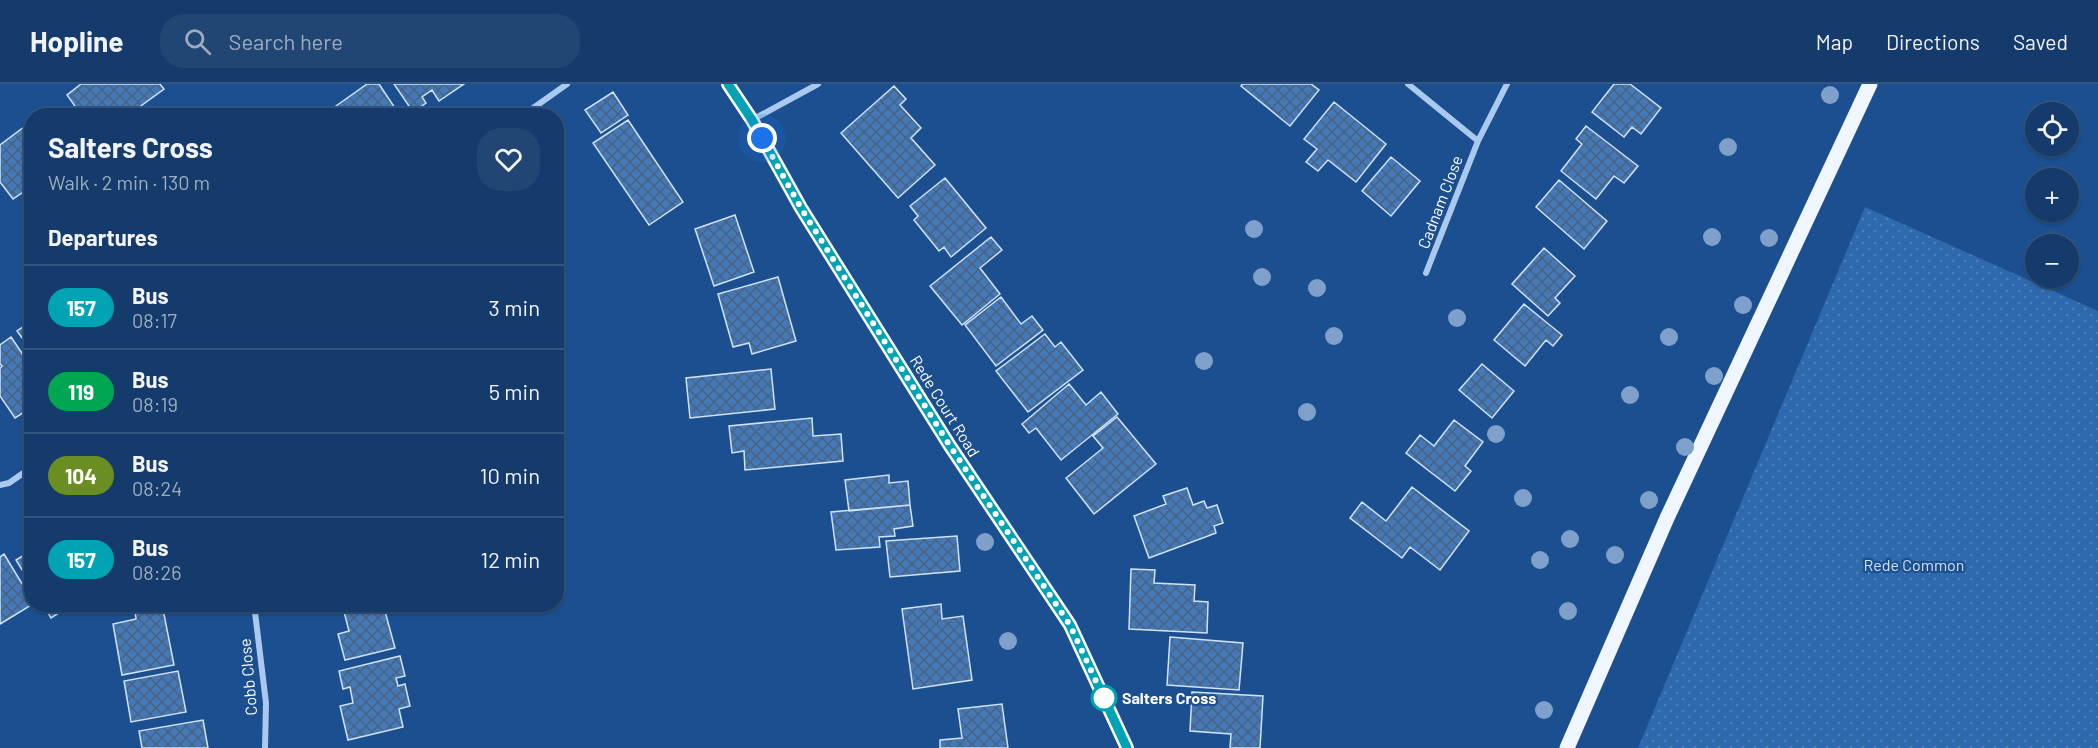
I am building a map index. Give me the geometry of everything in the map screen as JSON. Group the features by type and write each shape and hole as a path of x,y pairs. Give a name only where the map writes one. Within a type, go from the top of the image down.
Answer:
{"main road":[{"name":"Rede Court Road","path":"728,84 752,120 801,208 950,446 1070,625 1127,748"},
{"path":"1567,748 1667,518 1870,84"}],"street":[{"path":"533,108 567,84"},
{"path":"752,120 818,84"},
{"name":"Cadnam Close","path":"1408,84 1478,141"},
{"name":"Cadnam Close","path":"1426,273 1478,141 1507,84"},
{"path":"0,485 9,483 24,473"},
{"name":"Cobb Close","path":"256,612 266,703 265,748"}],"green space":[{"name":"Rede Common","path":"1865,207 2025,278 2025,288 2046,288 2098,311 2098,748 1638,748"}],"building":[{"path":"81,84 160,84 164,89 138,108 76,108 67,95"},
{"path":"367,84 379,84 395,108 333,108"},
{"path":"394,84 464,84 439,101 432,90 422,97 426,103 419,108 410,108"},
{"path":"1242,84 1311,84 1319,90 1290,126 1241,86"},
{"path":"1614,84 1630,84 1661,108 1641,134 1632,127 1624,137 1592,112"},
{"path":"894,86 906,99 900,105 921,128 911,138 935,165 898,198 841,133"},
{"path":"613,92 628,115 601,133 585,110"},
{"path":"1334,102 1386,144 1356,182 1328,160 1318,171 1306,162 1317,149 1304,139"},
{"path":"628,120 683,202 649,225 593,143"},
{"path":"1586,126 1638,166 1624,183 1614,176 1596,199 1561,171 1582,144 1576,139"},
{"path":"24,127 24,191 13,199 0,182 0,145"},
{"path":"1391,157 1420,181 1391,216 1362,191"},
{"path":"945,178 986,228 951,257 944,247 939,251 914,220 918,216 910,206"},
{"path":"1559,180 1607,221 1584,249 1536,207"},
{"path":"735,215 754,272 714,286 695,229"},
{"path":"991,237 1002,250 980,268 1000,294 962,325 930,286"},
{"path":"1544,248 1575,276 1555,298 1560,303 1548,316 1512,284"},
{"path":"778,277 796,341 752,354 749,343 733,347 718,294"},
{"path":"1001,297 1021,324 1032,316 1043,330 996,366 965,325"},
{"path":"1524,304 1562,335 1553,346 1546,340 1525,366 1494,340"},
{"path":"24,326 24,341 17,331"},
{"path":"1045,334 1055,347 1061,342 1083,370 1028,412 996,371"},
{"path":"11,337 24,356 24,412 15,418 0,396 0,368 2,366 0,364 0,345"},
{"path":"1482,364 1514,391 1492,418 1459,390"},
{"path":"771,369 775,409 690,418 686,378"},
{"path":"1069,384 1086,405 1101,392 1118,414 1061,460 1036,428 1029,433 1022,424"},
{"path":"1117,417 1156,464 1094,514 1066,478 1103,448 1093,436"},
{"path":"812,418 813,436 841,434 843,461 745,470 744,451 732,453 729,426"},
{"path":"1454,420 1483,442 1465,466 1471,471 1455,491 1406,453 1420,435 1434,446"},
{"path":"889,475 889,483 908,481 910,505 849,511 845,480"},
{"path":"1412,487 1469,531 1440,570 1410,547 1402,558 1350,518 1362,502 1386,521"},
{"path":"1187,488 1193,505 1204,501 1207,508 1217,505 1223,523 1214,526 1216,533 1149,558 1134,516 1166,504 1163,496"},
{"path":"910,505 913,526 894,529 895,536 879,537 880,547 836,550 831,512"},
{"path":"957,536 960,571 890,577 886,541"},
{"path":"4,554 24,587 24,609 0,624 0,557"},
{"path":"24,555 24,573 16,560"},
{"path":"1131,569 1155,570 1154,583 1195,585 1194,601 1208,602 1207,633 1129,629"},
{"path":"941,604 942,619 963,616 972,680 913,689 902,609"},
{"path":"48,612 60,612 51,618"},
{"path":"135,612 164,612 174,665 122,675 113,624 136,619"},
{"path":"344,612 385,612 395,648 345,660 338,634 349,631"},
{"path":"1170,637 1243,643 1239,690 1167,685"},
{"path":"400,656 405,676 396,678 398,686 405,684 410,706 399,709 403,727 348,740 340,706 353,703 350,687 343,689 339,671"},
{"path":"178,671 186,712 131,722 124,681"},
{"path":"1192,692 1263,696 1260,748 1230,748 1231,734 1190,731"},
{"path":"1002,704 1008,748 940,748 940,740 962,738 958,709"},
{"path":"203,720 208,748 142,748 139,731"}],"bus line":[{"name":"157","path":"728,84 752,120 801,208 950,446 1070,625 1127,748"}],"place":[{"name":"Salters Cross","path":"1104,698"}],"route":[{"path":"762,138 801,208 950,446 1070,625 1107,705 1104,698"}]}
